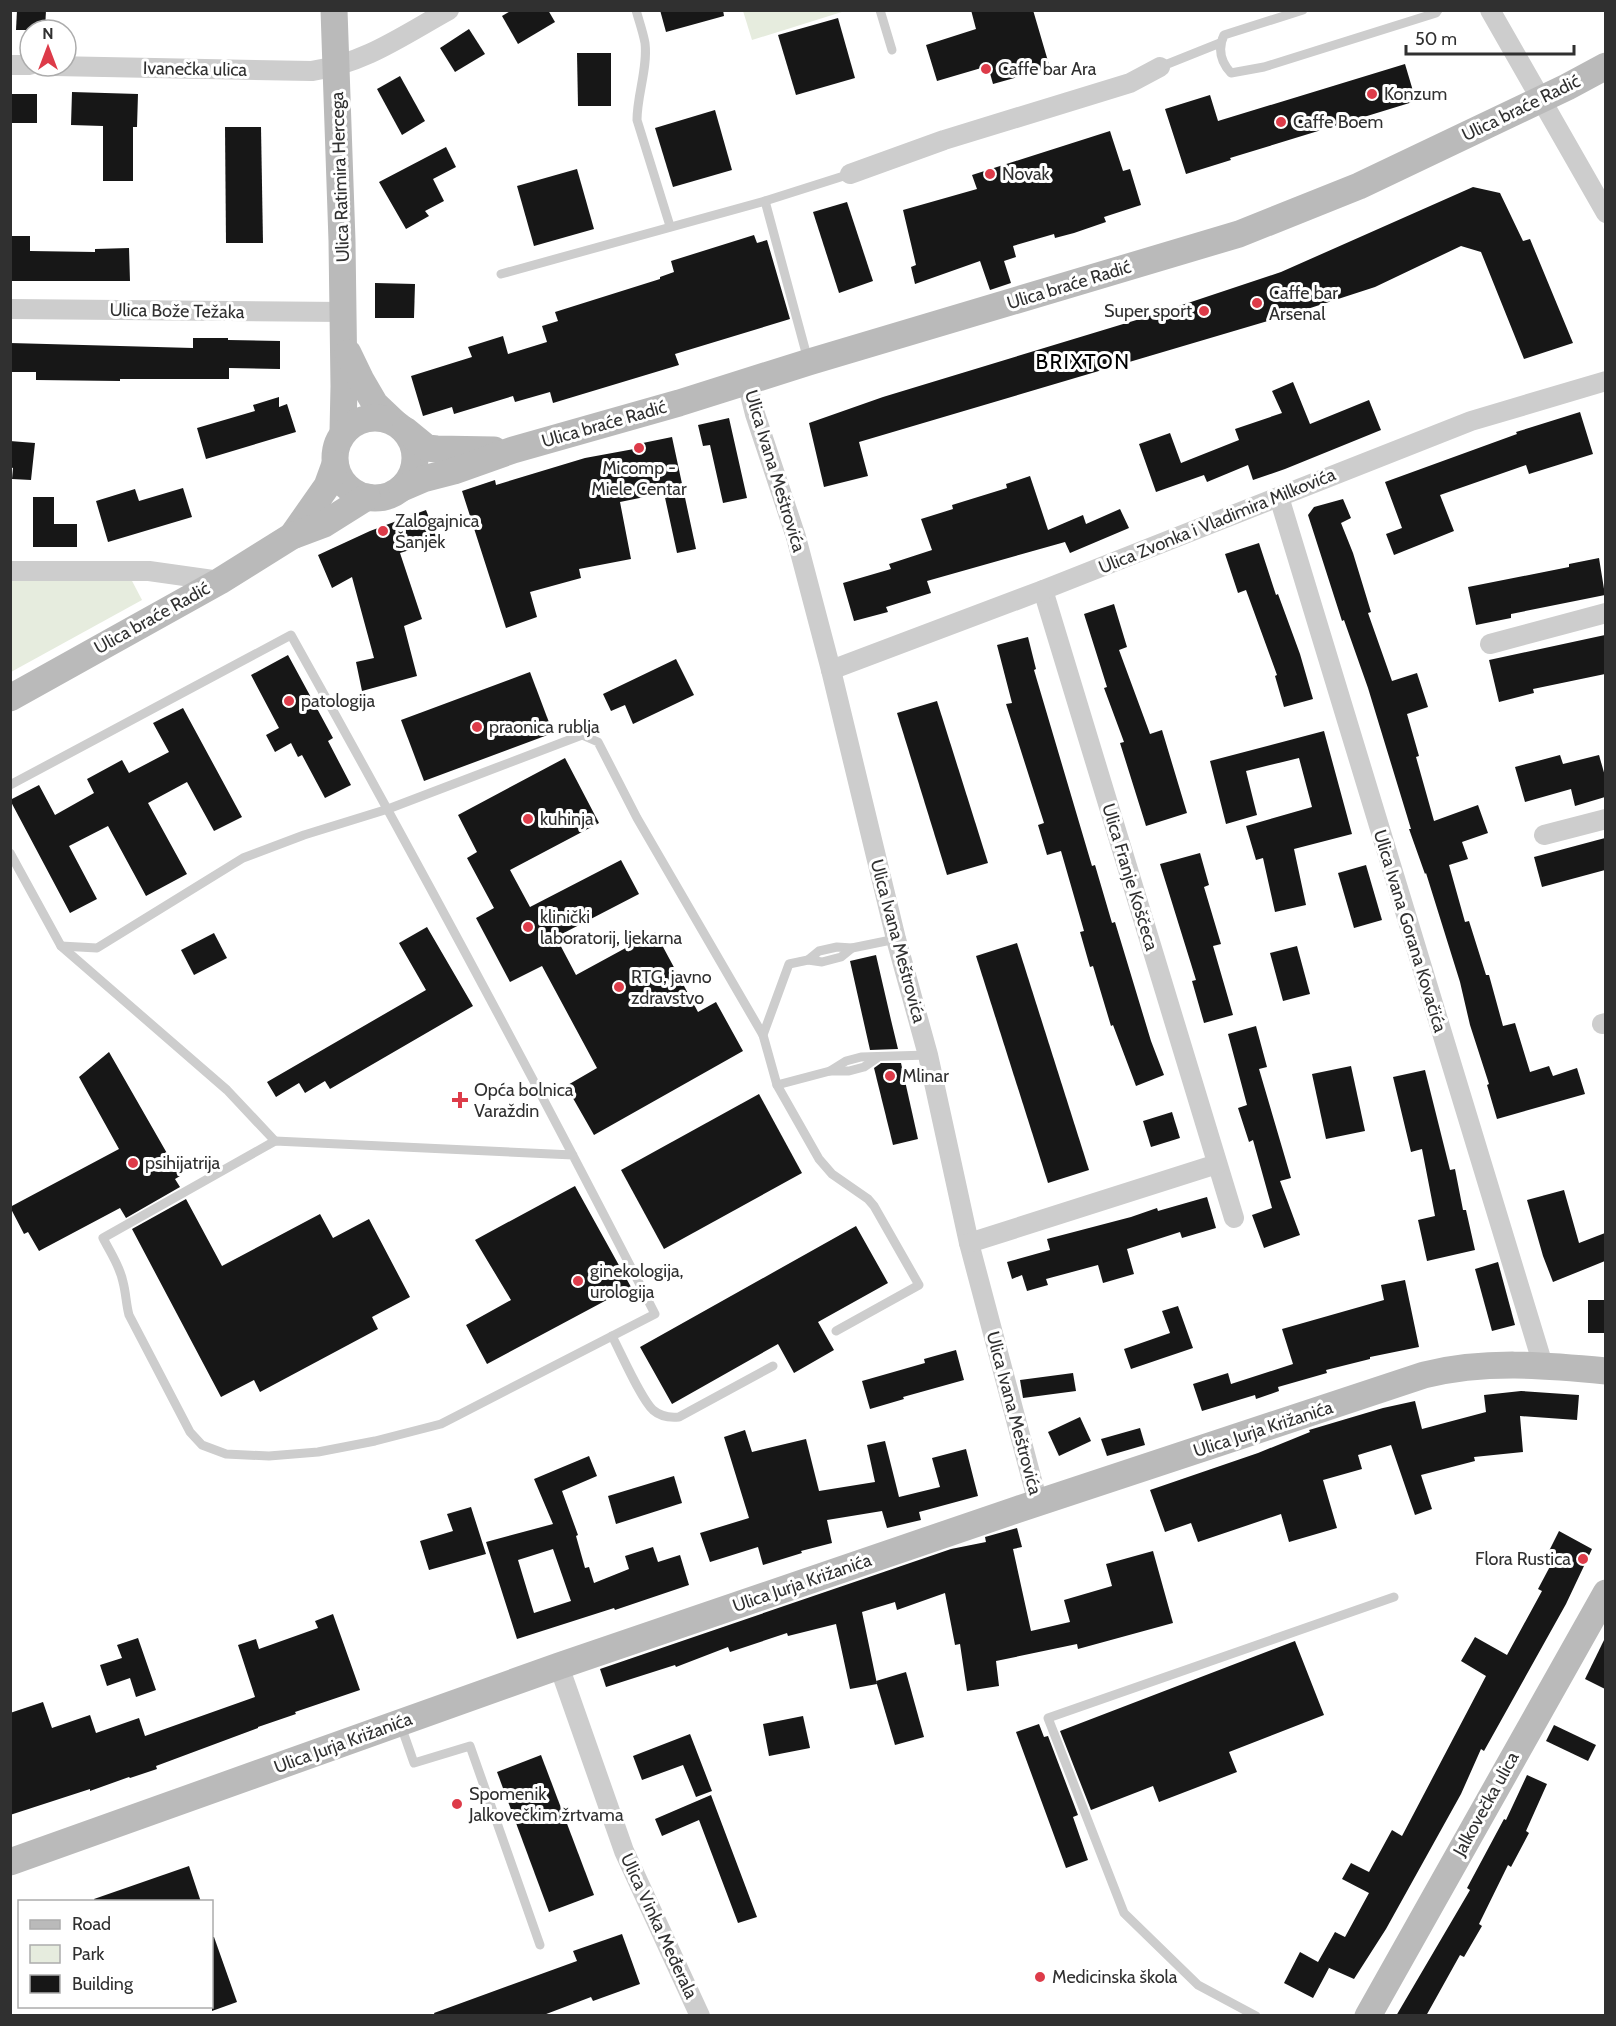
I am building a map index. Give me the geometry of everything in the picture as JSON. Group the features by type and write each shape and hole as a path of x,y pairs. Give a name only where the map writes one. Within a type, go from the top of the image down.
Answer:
{"main road":[{"name":"Ulica Ratimira Hercega","path":"334,10 344,312 343,432"},
{"name":"Ulica braće Radić","path":"402,488 423,478 454,471 513,450 1239,234 1359,186 1605,66"},
{"name":"Ulica Ratimira Hercega","path":"344,343 375,404 400,426"},
{"path":"373,417 400,426 412,441 415,453 415,466 410,478 402,488 391,495 380,498 367,497 346,486 338,476 334,464 336,447 343,432 351,424 361,419 373,417"},
{"name":"Ulica braće Radić","path":"400,426 426,448 513,450"},
{"name":"Ulica braće Radić","path":"292,536 327,486 334,464"},
{"name":"Ulica braće Radić","path":"10,698 220,581 292,536 324,524 367,497"},
{"name":"Ulica Jurja Križanića","path":"10,1862 559,1666 1424,1375 1486,1365 1543,1365 1605,1371"},
{"name":"Jalkovečka ulica","path":"1368,2016 1605,1593"}],"street":[{"name":"Ivanečka ulica","path":"78,66 312,71 336,68 366,57 449,10"},
{"path":"1490,10 1605,213"},
{"path":"850,174 944,140 1130,83 1160,67"},
{"name":"Ulica Bože Težaka","path":"10,309 344,312"},
{"name":"Ulica Zvonka i Vladimira Milkovića","path":"831,670 1043,590 1471,421 1605,381"},
{"name":"Ulica Ivana Meštrovića","path":"747,382 755,414 796,537 831,670 896,939 928,1055 969,1243 1038,1503"},
{"name":"Ulica Ivana Gorana Kovačića","path":"1279,497 1543,1365"},
{"path":"10,571 149,571 220,581"},
{"name":"Ulica Franje Koščeca","path":"1043,590 1234,1218"},
{"path":"1490,644 1605,613"},
{"path":"1544,835 1605,819"},
{"path":"969,1243 1217,1164"},
{"name":"Ulica Vinka Međerala","path":"559,1666 624,1851 700,2016"}],"lane":[{"path":"636,10 645,45 637,120 670,226"},
{"path":"880,10 892,50"},
{"path":"1302,10 1224,35 1220,43 1224,65 1231,73 1242,72 1406,23 1436,13 1438,10"},
{"path":"1160,67 1220,43"},
{"path":"501,274 765,201 850,174"},
{"path":"765,201 809,362"},
{"path":"10,785 291,635 388,809 573,1155 655,1314 441,1424 375,1441 318,1452 269,1456 226,1454 202,1445 190,1432 129,1315 124,1284 103,1238 275,1141 573,1155"},
{"path":"61,945 98,948 243,858 304,835 388,809 582,735 598,742 637,818 763,1035 777,1085 826,1168 874,1206 919,1285 836,1331"},
{"path":"10,853 61,945 227,1090 275,1141"},
{"path":"763,1035 789,964 808,960 819,951 837,947 852,948 896,939"},
{"path":"777,1085 830,1071 849,1071 864,1067 878,1058 928,1055"},
{"path":"612,1336 648,1404 662,1416 670,1418 679,1417 773,1366"},
{"path":"1256,2016 1198,1985 1124,1913 1048,1718 1394,1597"},
{"path":"400,1723 414,1763 470,1746 540,1945"}],"green space":[{"path":"743,10 845,11 752,40"},
{"path":"131,579 142,600 11,672 11,580"}],"building":[{"path":"17,10 46,10 46,18 18,18 18,30 16,30"},
{"path":"512,10 548,10 555,22 518,44 502,16"},
{"path":"660,10 723,10 724,16 666,32"},
{"path":"971,10 1033,10 1050,68 993,84 988,66 937,81 926,45 976,29"},
{"path":"838,18 855,78 796,95 778,35"},
{"path":"469,29 485,54 455,72 440,48"},
{"path":"577,53 611,53 611,106 578,106"},
{"path":"1405,64 1416,101 1230,158 1231,160 1186,174 1165,109 1210,95 1218,121"},
{"path":"400,76 425,121 402,135 377,89"},
{"path":"72,92 138,94 137,127 133,127 133,181 103,181 103,126 71,125"},
{"path":"10,94 37,94 37,123 10,123"},
{"path":"715,110 732,170 673,187 655,128"},
{"path":"225,127 261,127 263,243 226,243"},
{"path":"1110,131 1123,171 1130,169 1141,205 1104,217 1106,222 1074,233 1055,238 1054,234 1013,246 1016,257 1004,261 1011,283 990,290 980,261 915,284 911,267 916,265 903,210 977,189 972,175"},
{"path":"446,147 456,167 433,179 444,201 425,211 429,216 406,229 379,182"},
{"path":"577,169 594,229 534,246 517,186"},
{"path":"1473,187 1500,193 1523,241 1530,239 1573,343 1524,359 1481,252 1461,246 1375,287 1295,313 859,442 868,476 824,487 809,423 883,397 1143,318 1281,272"},
{"path":"847,202 873,281 839,293 813,212"},
{"path":"754,235 757,243 767,240 790,319 675,354 679,365 553,403 550,392 515,402 513,396 454,414 452,407 423,416 411,376 472,357 468,347 503,336 508,354 547,342 542,326 558,321 555,312 660,279 674,272 671,261"},
{"path":"10,236 30,236 30,251 95,252 95,249 129,248 130,281 10,281"},
{"path":"375,283 415,284 414,318 375,318"},
{"path":"193,338 280,341 280,369 229,368 229,379 120,379 120,381 36,380 36,372 10,372 10,343 193,348"},
{"path":"1293,382 1310,424 1369,400 1381,430 1253,480 1248,465 1207,482 1204,475 1156,492 1139,444 1170,433 1181,463 1239,440 1235,429 1282,413 1272,391"},
{"path":"279,397 279,407 287,404 296,432 206,459 197,428 255,411 253,405"},
{"path":"1580,412 1593,454 1529,474 1526,465 1440,495 1454,531 1394,555 1386,534 1402,528 1385,482 1517,434 1516,432"},
{"path":"729,418 747,498 723,503 710,445 703,446 698,425"},
{"path":"672,437 696,549 677,553 664,493 620,502 631,559 579,569 581,578 530,592 537,617 506,628 462,491 495,480 496,485 585,458 634,449 633,445"},
{"path":"10,441 35,443 31,480 12,479"},
{"path":"1030,476 1048,530 1083,515 1086,524 1120,509 1129,528 1070,553 1065,542 927,581 931,593 886,607 888,612 854,621 843,583 891,569 889,564 932,550 921,519 953,509 952,505 1007,488 1006,484"},
{"path":"183,488 192,517 108,542 96,501 135,489 139,501"},
{"path":"33,497 54,497 54,524 77,524 77,547 33,547"},
{"path":"1343,499 1351,518 1341,523 1353,553 1371,612 1368,613 1392,681 1417,673 1428,707 1407,714 1434,821 1478,805 1488,833 1462,842 1468,859 1449,865 1465,922 1469,921 1486,975 1489,975 1503,1026 1515,1023 1530,1072 1549,1066 1553,1076 1577,1068 1585,1094 1497,1119 1460,982 1426,873 1409,829 1411,829 1368,688 1344,620 1342,621 1308,515 1314,507"},
{"path":"426,510 438,541 400,553 422,619 404,626 417,676 362,691 356,662 374,658 352,577 332,588 318,555 370,531"},
{"path":"1259,543 1276,595 1278,594 1300,654 1313,699 1284,707 1275,676 1277,675 1246,590 1238,593 1225,554"},
{"path":"1599,558 1605,595 1511,614 1511,618 1476,625 1468,587 1569,567 1569,564"},
{"path":"1114,604 1127,647 1119,650 1150,734 1162,730 1187,813 1146,826 1120,743 1124,742 1104,688 1107,687 1084,614"},
{"path":"1605,635 1605,674 1533,689 1534,693 1499,702 1489,660"},
{"path":"1028,637 1036,669 1034,670 1092,866 1095,865 1112,923 1115,922 1151,1041 1164,1075 1136,1086 1113,1025 1111,1026 1093,966 1090,967 1080,932 1084,931 1061,851 1047,855 1038,825 1044,823 1006,704 1012,703 997,645"},
{"name":"patologija","path":"288,655 333,738 328,741 351,785 325,798 302,755 298,757 291,743 275,752 266,735 279,728 251,675"},
{"path":"676,659 694,695 633,724 625,705 611,711 603,694"},
{"name":"praonica rublja","path":"530,672 553,733 424,781 401,720"},
{"path":"937,701 988,863 947,875 897,713"},
{"path":"183,708 242,817 214,831 187,782 148,803 187,874 146,896 108,826 69,846 97,899 70,913 10,800 39,785 55,815 94,793 87,779 122,760 129,773 169,752 153,723"},
{"path":"1324,731 1352,834 1294,849 1306,905 1275,912 1263,858 1256,860 1246,826 1312,807 1299,758 1246,771 1257,815 1226,824 1210,761"},
{"path":"1560,755 1563,764 1599,755 1605,776 1605,797 1575,806 1571,789 1525,802 1515,767"},
{"path":"565,758 599,823 510,870 530,907 621,860 639,894 556,937 576,975 655,932 698,1012 716,1002 743,1051 594,1135 566,1086 597,1068 542,966 510,982 476,918 494,908 467,858 477,852 458,815"},
{"path":"1605,838 1605,870 1542,887 1534,857"},
{"path":"1200,853 1209,885 1204,887 1221,944 1213,946 1233,1015 1204,1023 1192,981 1196,980 1160,864"},
{"path":"1366,865 1382,920 1354,928 1338,873"},
{"path":"427,927 473,1006 330,1089 325,1081 305,1093 299,1083 276,1097 267,1082 426,990 399,943"},
{"path":"214,933 227,958 194,975 181,950"},
{"path":"1017,943 1089,1170 1048,1183 976,956"},
{"path":"1297,946 1310,994 1283,1001 1270,953"},
{"path":"876,955 898,1049 870,1050 850,961"},
{"path":"1256,1026 1267,1067 1259,1069 1291,1178 1280,1181 1300,1235 1264,1248 1252,1215 1272,1208 1253,1140 1249,1142 1238,1108 1247,1105 1228,1034"},
{"name":"psihijatrija","path":"109,1052 180,1176 175,1179 180,1187 126,1218 120,1208 39,1251 28,1232 24,1234 10,1207 119,1149 79,1077"},
{"path":"881,1063 901,1063 918,1139 893,1145 874,1068"},
{"path":"1351,1066 1365,1131 1326,1139 1312,1074"},
{"path":"1425,1070 1450,1170 1455,1169 1463,1210 1466,1210 1475,1250 1427,1261 1418,1220 1435,1216 1422,1149 1411,1152 1393,1077"},
{"path":"759,1094 802,1173 664,1249 621,1170"},
{"path":"1172,1112 1180,1138 1151,1147 1143,1121"},
{"name":"ginekologija, urologija","path":"575,1186 631,1287 487,1364 466,1325 511,1300 475,1240"},
{"path":"1564,1190 1579,1243 1605,1233 1605,1261 1553,1282 1527,1200"},
{"path":"1207,1197 1216,1228 1182,1238 1180,1232 1127,1249 1134,1274 1103,1283 1098,1265 1046,1279 1048,1285 1027,1291 1022,1275 1012,1279 1007,1262 1050,1250 1047,1239 1157,1208 1158,1211"},
{"path":"186,1199 222,1266 320,1214 333,1238 369,1219 410,1297 372,1317 378,1329 260,1392 254,1380 221,1397 132,1229"},
{"path":"856,1226 888,1283 818,1322 834,1350 794,1373 778,1344 672,1404 640,1347"},
{"path":"1498,1262 1515,1325 1492,1331 1475,1269"},
{"path":"1405,1280 1419,1347 1370,1357 1370,1359 1326,1370 1327,1373 1278,1387 1279,1391 1256,1399 1255,1395 1202,1411 1193,1384 1228,1373 1231,1384 1293,1364 1282,1329 1384,1300 1381,1285"},
{"path":"1588,1300 1605,1300 1605,1333 1588,1333"},
{"path":"1178,1306 1193,1348 1131,1369 1124,1349 1170,1333 1162,1311"},
{"path":"956,1350 964,1380 870,1409 862,1381 925,1363 924,1359"},
{"path":"1073,1373 1076,1391 1023,1398 1020,1380"},
{"path":"1521,1391 1579,1395 1577,1420 1520,1416 1523,1452 1474,1457 1475,1461 1421,1475 1432,1509 1415,1515 1391,1445 1358,1455 1362,1469 1323,1480 1337,1528 1289,1542 1281,1514 1198,1542 1191,1523 1165,1532 1150,1490 1258,1453 1310,1432 1309,1430 1383,1408 1415,1401 1422,1429 1486,1412 1484,1395"},
{"path":"1080,1417 1091,1441 1059,1456 1048,1432"},
{"path":"1140,1428 1145,1445 1107,1456 1101,1439"},
{"path":"745,1430 752,1452 806,1439 819,1491 875,1482 867,1445 885,1441 899,1497 940,1487 932,1458 966,1449 978,1496 919,1512 921,1520 887,1528 882,1511 827,1520 832,1543 763,1565 758,1547 710,1562 700,1533 749,1518 724,1437"},
{"path":"589,1456 597,1476 562,1491 578,1535 576,1536 585,1568 589,1567 594,1583 629,1569 625,1556 653,1547 658,1562 680,1555 689,1585 517,1639 486,1542 553,1524 534,1479","holes":["553,1549 571,1601 534,1613 518,1560"]},
{"path":"674,1476 682,1503 616,1524 608,1496"},
{"path":"471,1507 486,1554 429,1570 420,1541 453,1531 447,1514"},
{"path":"1017,1528 1022,1547 1013,1549 1031,1631 1070,1622 1064,1600 1112,1586 1106,1564 1153,1551 1173,1623 1078,1649 1077,1644 996,1661 999,1686 967,1691 960,1644 955,1645 945,1593 897,1610 895,1602 862,1612 877,1684 850,1689 836,1624 788,1636 787,1633 730,1652 728,1647 676,1667 675,1665 606,1687 600,1669 951,1549 986,1542 985,1537"},
{"path":"1559,1531 1592,1549 1566,1604 1484,1751 1481,1749 1461,1794 1386,1929 1354,1979 1327,1967 1329,1968 1313,1998 1284,1983 1300,1952 1318,1962 1335,1932 1345,1937 1369,1893 1342,1879 1351,1863 1369,1872 1392,1830 1402,1836 1486,1676 1461,1661 1475,1637 1507,1655 1542,1591 1538,1589 1555,1557 1548,1553"},
{"path":"333,1614 360,1690 295,1712 296,1714 156,1766 157,1769 10,1815 10,1713 43,1702 52,1728 90,1715 96,1733 139,1718 145,1736 255,1697 238,1645 256,1639 259,1649 318,1628 315,1621"},
{"path":"138,1638 156,1690 136,1697 130,1678 107,1686 100,1665 122,1658 117,1645"},
{"path":"1605,1638 1605,1689 1585,1679"},
{"path":"1295,1641 1324,1715 1229,1752 1237,1772 1159,1802 1153,1786 1091,1810 1060,1731"},
{"path":"906,1672 924,1737 895,1745 876,1681"},
{"path":"803,1716 810,1748 769,1756 763,1724"},
{"path":"1039,1724 1044,1737 1048,1736 1078,1815 1073,1817 1088,1860 1066,1868 1016,1732"},
{"path":"1554,1725 1596,1745 1588,1761 1546,1741"},
{"path":"690,1734 712,1791 696,1797 683,1765 642,1780 633,1756"},
{"path":"541,1755 594,1895 549,1912 497,1772"},
{"path":"1527,1775 1547,1784 1526,1831 1529,1833 1511,1867 1508,1865 1479,1924 1482,1926 1464,1957 1460,1955 1426,2016 1396,2016 1470,1890 1467,1888 1504,1819 1506,1820"},
{"path":"711,1795 757,1917 738,1923 699,1820 662,1836 655,1819"},
{"path":"189,1866 200,1900 94,1900"},
{"path":"622,1934 640,1984 593,2001 591,1997 541,2016 435,2016 434,2013 577,1961 573,1951"},
{"path":"213,1937 214,1937 237,2002 212,2011"}],"place":[{"name":"Caffe bar Ara","path":"986,69"},
{"name":"Konzum","path":"1372,94"},
{"name":"Caffe Boem","path":"1281,122"},
{"name":"Novak","path":"990,174"},
{"name":"Caffe bar Arsenal","path":"1257,303"},
{"name":"Super sport","path":"1204,311"},
{"name":"Micomp - Miele Centar","path":"639,448"},
{"name":"Zalogajnica Šanjek","path":"383,531"},
{"name":"patologija","path":"289,701"},
{"name":"praonica rublja","path":"477,727"},
{"name":"kuhinja","path":"528,819"},
{"name":"klinički laboratorij, ljekarna","path":"528,927"},
{"name":"RTG, javno zdravstvo","path":"619,987"},
{"name":"Mlinar","path":"890,1076"},
{"name":"Opća bolnica Varaždin","path":"460,1100"},
{"name":"psihijatrija","path":"133,1163"},
{"name":"ginekologija, urologija","path":"578,1281"},
{"name":"Flora Rustica","path":"1583,1559"},
{"name":"Spomenik Jalkovečkim žrtvama","path":"457,1804"},
{"name":"Medicinska škola","path":"1040,1977"}],"district":[{"name":"BRIXTON","path":"1083,362"}]}
